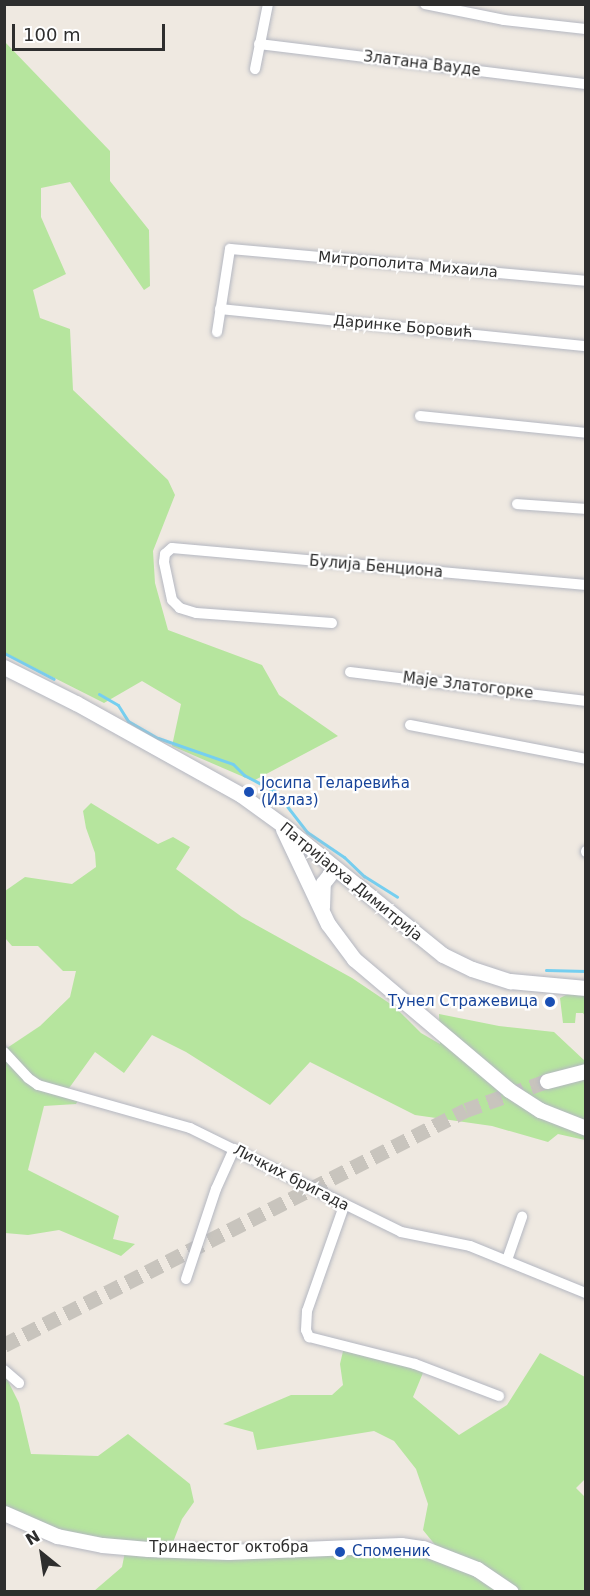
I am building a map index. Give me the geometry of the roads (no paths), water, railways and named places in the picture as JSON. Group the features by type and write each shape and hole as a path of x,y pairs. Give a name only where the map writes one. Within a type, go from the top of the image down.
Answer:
{"street":[{"path":"255,69 268,4"},
{"path":"425,4 504,20 585,29"},
{"name":"Златана Вауде","path":"260,44 585,84"},
{"name":"Митрополита Михаила","path":"220,309 230,249 585,281"},
{"path":"217,332 220,309"},
{"name":"Даринке Боровић","path":"220,309 585,346"},
{"path":"420,416 585,433"},
{"path":"517,504 585,509"},
{"name":"Булија Бенциона","path":"333,623 196,613 180,608 172,600 164,562 168,551 183,549 585,585"},
{"name":"Патријарха Димитрија","path":"4,667 76,703 224,785 281,824 427,945 458,963 510,981 585,988"},
{"name":"Маје Златогорке","path":"350,672 585,701"},
{"path":"411,725 585,759"},
{"path":"281,824 322,912 336,937 354,959 484,1072 533,1106 585,1128"},
{"path":"310,887 317,870 331,867"},
{"path":"322,912 322,888 331,867"},
{"name":"Личких бригада","path":"4,1052 28,1078 38,1085 190,1128 344,1206 407,1234 470,1246 585,1293"},
{"path":"547,1081 585,1071"},
{"path":"186,1279 216,1189 234,1149"},
{"path":"344,1206 306,1311 306,1330 309,1337 415,1364 499,1396"},
{"path":"507,1260 522,1217"},
{"path":"4,1370 19,1383"},
{"name":"Тринаестог октобра","path":"4,1513 57,1536 148,1550 228,1552 390,1546 423,1548 477,1569 511,1592"}],"waterway":[{"path":"4,653 54,679"},
{"path":"99,694 118,705 128,721 158,738 233,764 244,775 276,792 307,832 344,857 364,876 397,897"},
{"path":"546,970 586,971"}],"tunnel":[{"path":"4,1345 466,1110 547,1081"}],"place":[{"name":"Јосипа Теларевића (Излаз)","path":"249,792"},
{"name":"Тунел Стражевица","path":"550,1002"},
{"name":"Споменик","path":"340,1552"}]}
